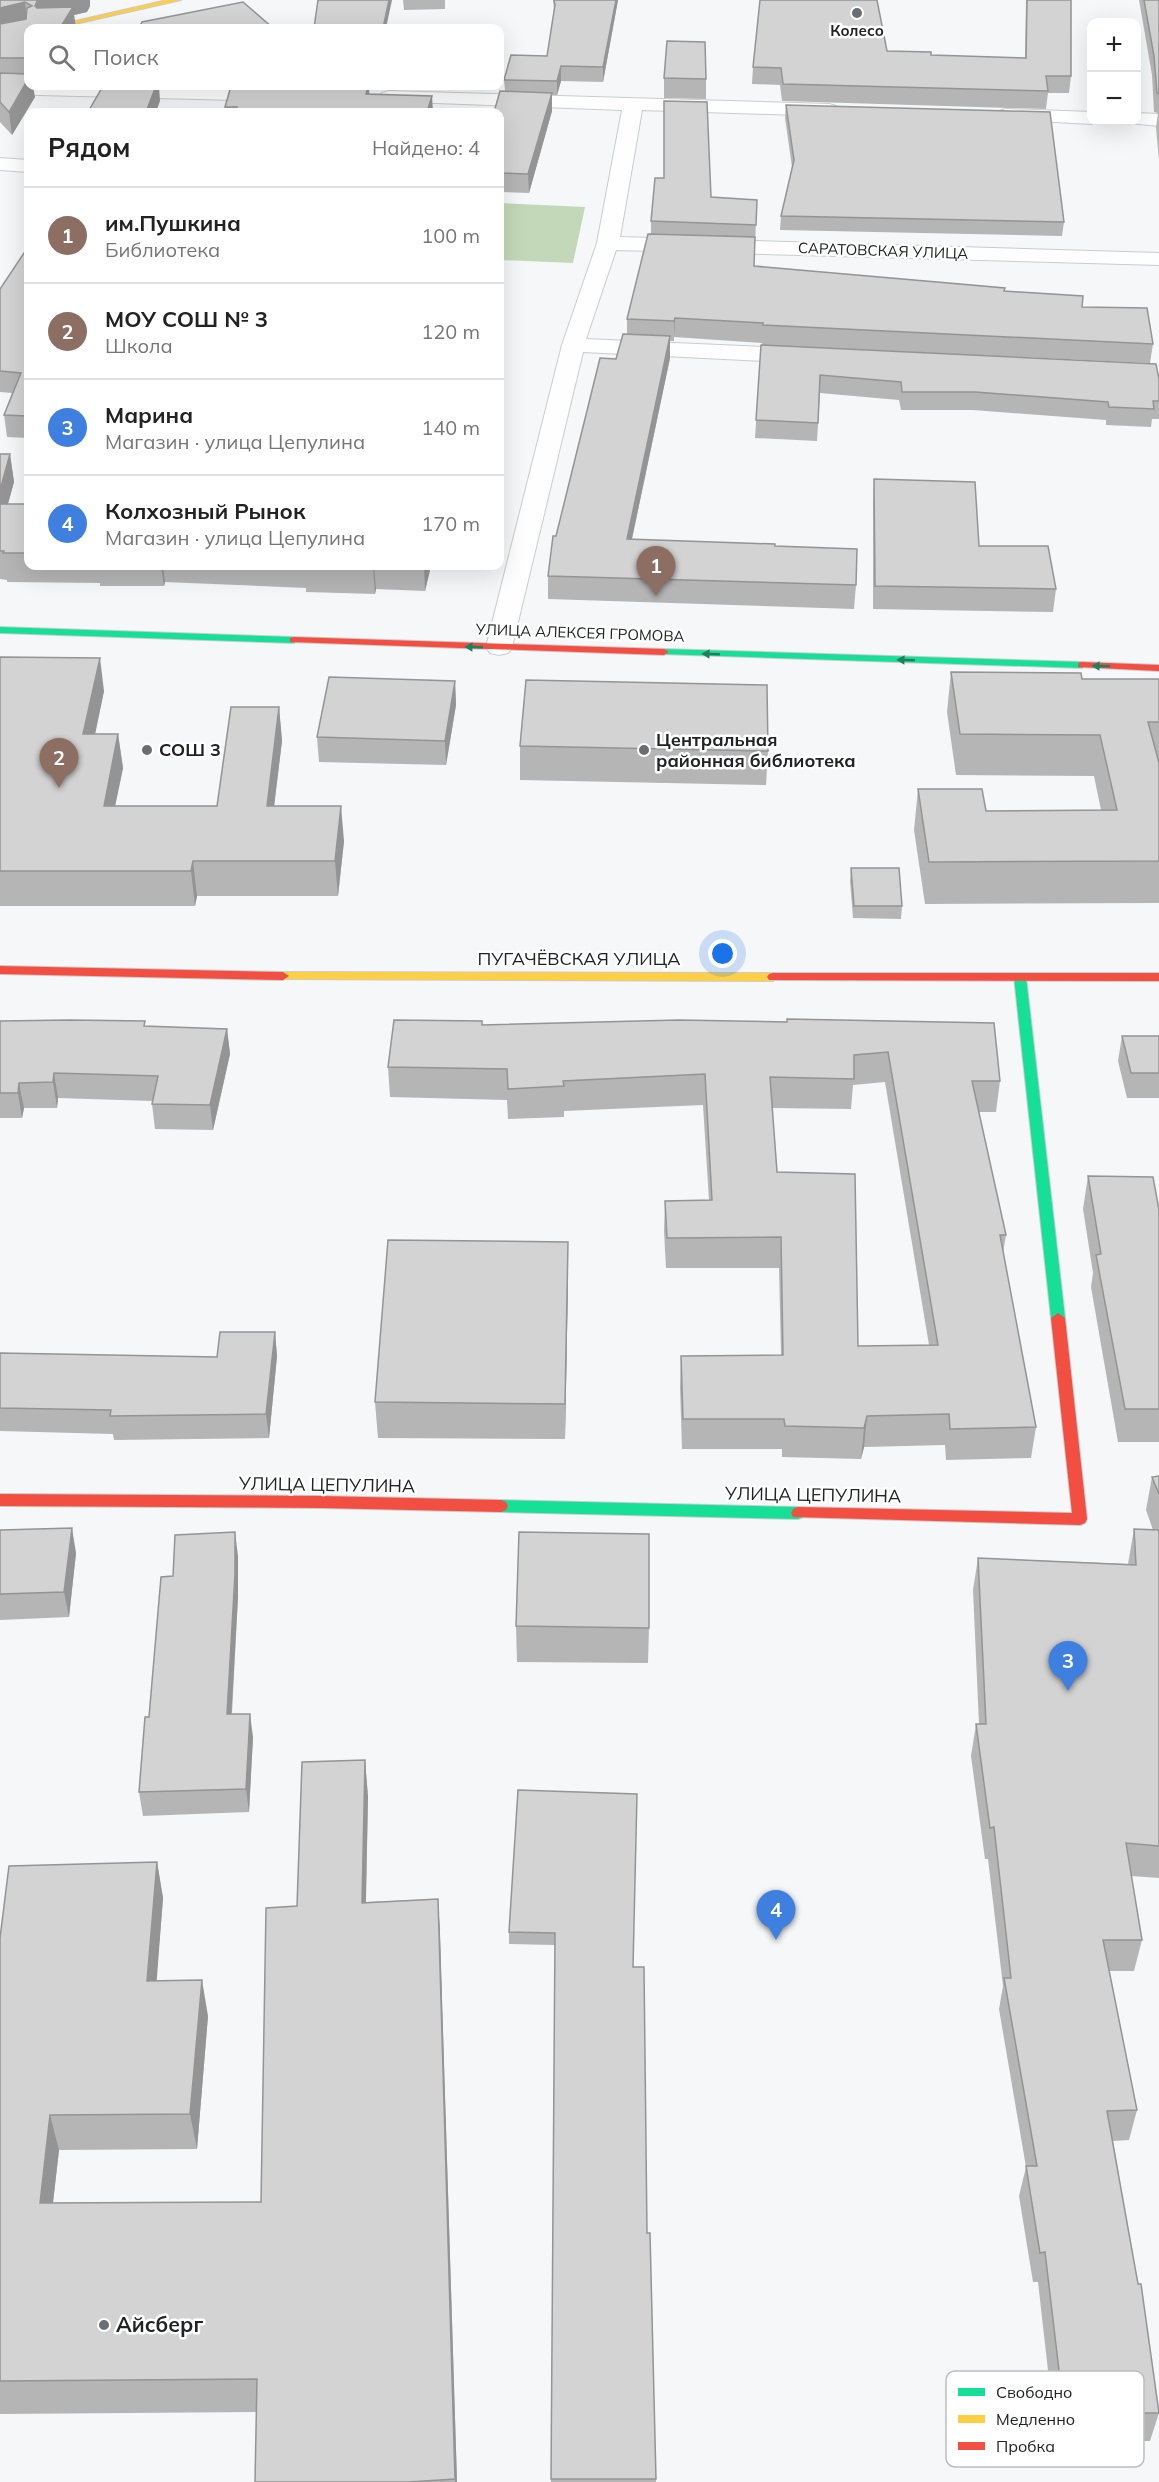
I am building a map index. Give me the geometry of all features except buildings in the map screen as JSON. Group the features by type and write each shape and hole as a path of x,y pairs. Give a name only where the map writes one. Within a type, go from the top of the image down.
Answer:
{"street":[{"path":"67,24 177,0"},
{"path":"0,88 24,89"},
{"path":"84,90 295,95"},
{"path":"366,97 848,110"},
{"path":"499,647 573,345 608,243 633,105"},
{"path":"987,115 1087,118"},
{"path":"1141,119 1159,120"},
{"path":"0,184 13,165"},
{"name":"САРАТОВСКАЯ УЛИЦА","path":"608,243 1159,259"},
{"path":"573,345 824,357"},
{"name":"УЛИЦА АЛЕКСЕЯ ГРОМОВА","path":"0,630 1159,668"},
{"name":"ПУГАЧЁВСКАЯ УЛИЦА","path":"0,969 352,977 1159,977"},
{"name":"УЛИЦА ЦЕПУЛИНА","path":"0,1500 320,1502 1080,1519 1020,977"}],"green space":[{"path":"504,203 585,207 573,263 504,260"}],"traffic: fast":[{"path":"0,630 294,640"},
{"path":"664,652 1082,665"},
{"path":"1020,977 1058,1318"},
{"path":"501,1506 798,1513"}],"traffic: slow":[{"path":"67,24 177,0"},
{"path":"283,976 773,977"}],"traffic: jam":[{"path":"294,640 664,652"},
{"path":"1082,665 1159,668"},
{"path":"0,970 283,976"},
{"path":"773,977 1159,977"},
{"path":"798,1513 1080,1519 1058,1318"},
{"path":"0,1500 320,1502 501,1506"}],"place":[{"name":"Колесо","path":"857,13"},
{"name":"им.Пушкина","path":"656,596"},
{"name":"СОШ 3","path":"147,750"},
{"name":"Центральная районная библиотека","path":"644,750"},
{"name":"МОУ СОШ № 3","path":"59,788"},
{"name":"Марина","path":"1068,1691"},
{"name":"Колхозный Рынок","path":"776,1940"},
{"name":"Айсберг","path":"104,2325"}]}
